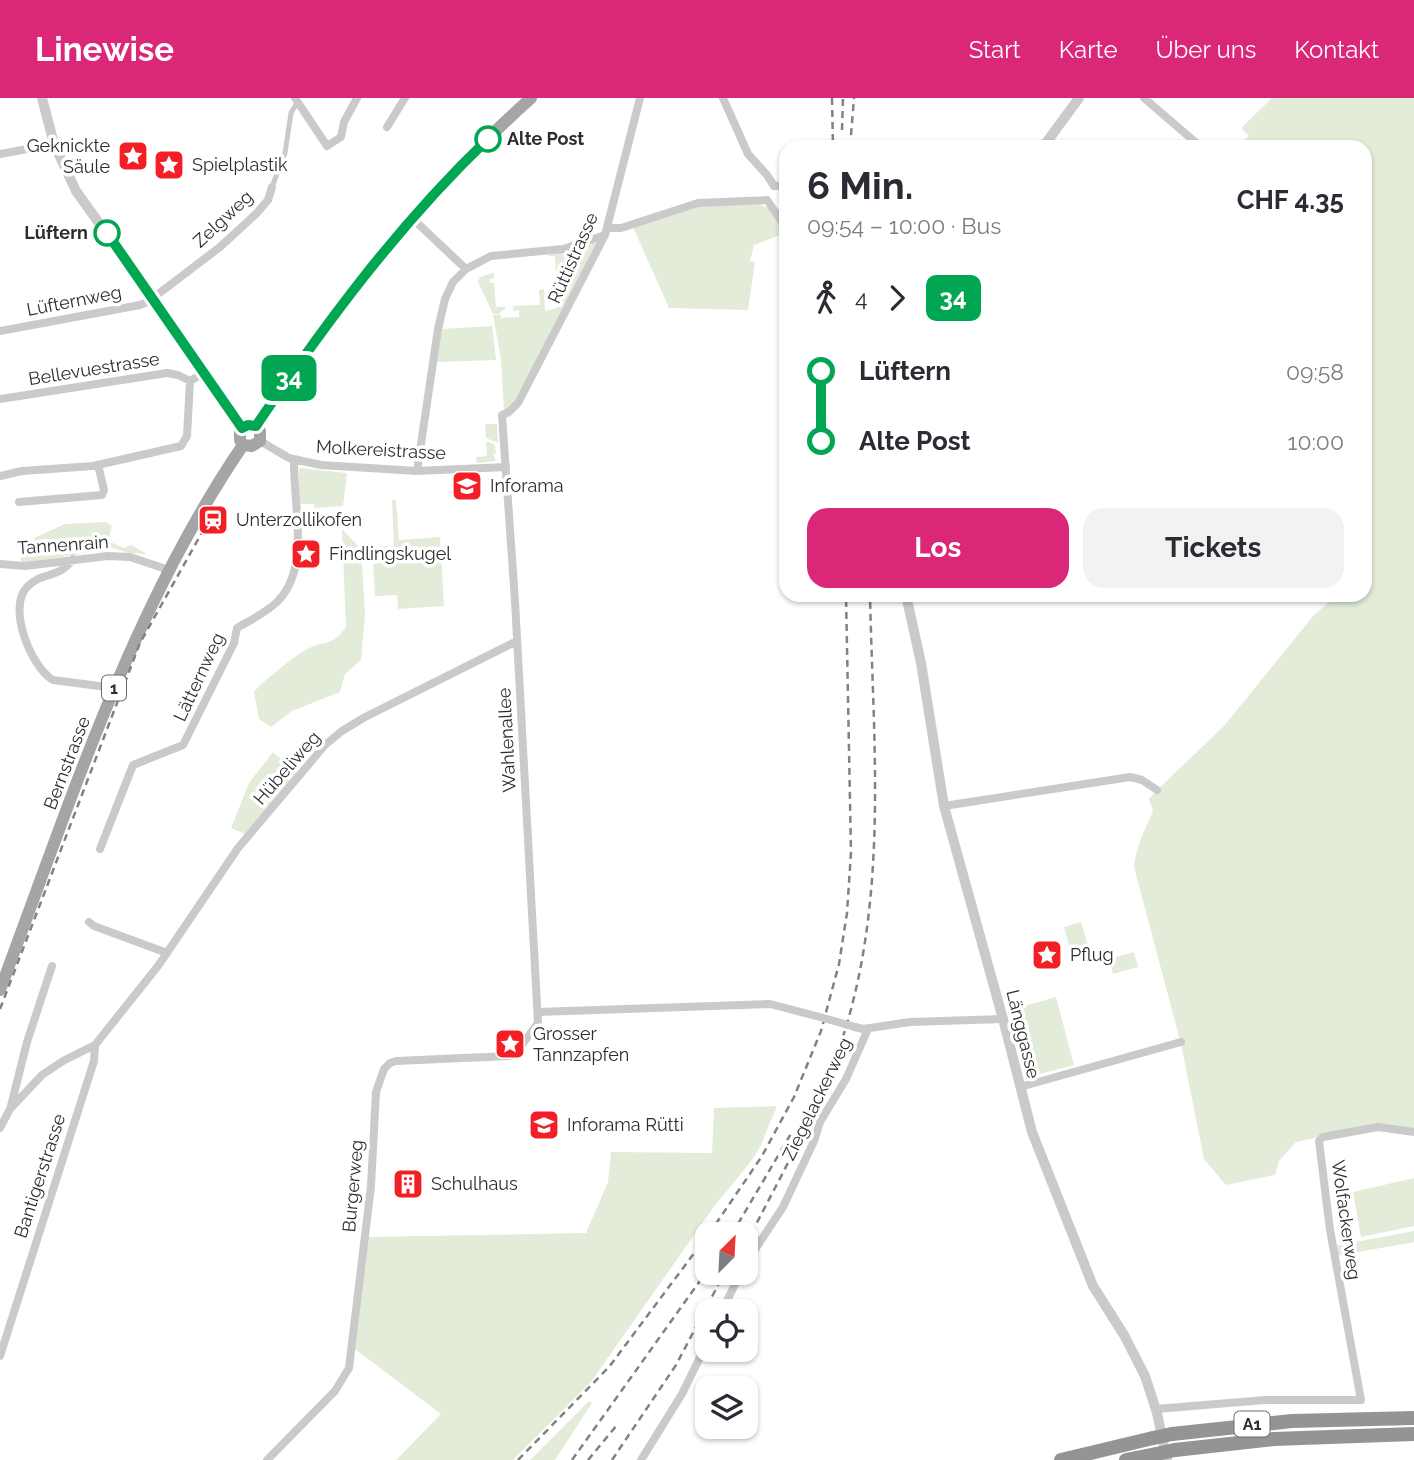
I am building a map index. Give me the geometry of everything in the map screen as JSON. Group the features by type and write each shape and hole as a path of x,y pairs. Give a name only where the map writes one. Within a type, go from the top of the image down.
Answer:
{"highway":[{"name":"A1","path":"1061,1460 1172,1434 1292,1421 1414,1418"},
{"name":"A1","path":"1126,1460 1274,1438 1414,1434"}],"main road":[{"path":"256,426 326,326 413,219 484,143 531,98"},
{"path":"248,425 256,426 260,431 260,441 252,446 243,444 239,437 242,428 248,425"},
{"name":"Bernstrasse","path":"0,990 138,630 169,570 243,444"}],"street":[{"path":"42,98 54,144 82,199 242,428"},
{"path":"296,101 327,146 341,137 344,122 358,98"},
{"path":"387,127 405,98"},
{"path":"723,98 748,154 774,186"},
{"path":"1048,140 1079,98"},
{"path":"1144,98 1193,140"},
{"name":"Zelgweg","path":"153,299 220,247 268,200 283,162 291,113 296,101"},
{"name":"Rüttistrasse","path":"502,415 512,411 518,403 606,232 639,102"},
{"path":"0,154 54,144"},
{"path":"774,186 779,186"},
{"path":"768,200 774,186"},
{"path":"417,471 443,306 453,282 466,269 491,256 559,250 698,202 768,200"},
{"path":"768,200 779,217"},
{"path":"413,219 466,269"},
{"name":"Lüfternweg","path":"0,331 140,305 153,299"},
{"name":"Bellevuestrasse","path":"0,399 167,373 178,374 190,381"},
{"path":"0,476 32,469 98,465 155,450 174,448 185,442 190,381 204,373"},
{"name":"Wahlenallee","path":"502,415 538,1012"},
{"name":"Molkereistrasse","path":"260,441 294,460 329,466 417,471 506,467"},
{"name":"Lätternweg","path":"100,849 131,768 138,761 183,745 234,643 237,628 276,602 292,582 298,558 294,460"},
{"path":"19,502 102,495 104,490 98,465"},
{"name":"Tannenrain","path":"0,564 26,566 108,555 130,557 169,570"},
{"path":"73,559 67,568 58,574 36,580 24,590 18,605 23,632 38,666 44,675 52,680 114,688"},
{"name":"Länggasse","path":"908,602 921,663 944,806 1035,1141 1088,1276 1137,1358 1156,1409 1166,1455"},
{"name":"Hübeliweg","path":"0,1128 10,1109 42,1075 95,1045 167,953 238,848 325,745 365,717 517,641"},
{"path":"944,806 1125,777 1139,779 1157,790"},
{"path":"89,922 167,953"},
{"path":"10,1109 27,1042 52,966"},
{"path":"538,1012 770,1004 868,1029"},
{"name":"Burgerweg","path":"267,1460 335,1391 349,1367 371,1186 375,1100 384,1069 396,1061 500,1057 513,1054 536,1029 538,1012"},
{"name":"Ziegelackerweg","path":"758,1245 783,1207 820,1122 846,1079 868,1029 916,1022 1003,1019"},
{"path":"1020,1087 1181,1042"},
{"name":"Bantigerstrasse","path":"0,1356 94,1061 95,1045"},
{"name":"Wolfackerweg","path":"1156,1409 1265,1400 1361,1400 1330,1230 1319,1143 1323,1137 1368,1128 1414,1132"},
{"path":"641,1460 682,1394 698,1362"}],"green space":[{"path":"1272,98 1414,98 1414,1132 1359,1129 1296,1142 1279,1161 1275,1175 1226,1185 1204,1159 1181,1044 1134,867 1139,845 1153,811 1149,799 1224,726 1313,616 1329,602 1372,602 1372,140 1244,140 1249,136 1241,128"},
{"path":"758,204 768,208 779,223 779,236 754,245 750,261 755,262 748,310 669,308 633,227 689,207"},
{"path":"598,241 572,296 510,409 504,410 501,360 493,315 501,315 501,318 519,317 519,310 513,311 513,306 540,305 539,290 544,289 545,311 557,308 555,256 550,258 548,255"},
{"path":"492,273 494,278 490,279 490,283 494,283 496,307 505,307 500,314 493,314 478,282 480,277"},
{"path":"492,326 496,360 436,362 441,329"},
{"path":"485,424 497,424 498,443 486,438"},
{"path":"486,441 495,445 496,454 493,453 496,461 477,463 476,457 487,456"},
{"path":"299,468 347,473 343,506 314,508 314,504 298,504"},
{"path":"392,500 396,500 399,540 440,537 444,606 398,609 397,595 375,596 372,547 394,546"},
{"path":"106,522 112,526 108,541 124,548 131,545 147,554 129,553 106,546 103,550 25,563 21,561 21,557 34,546 34,538 65,524"},
{"path":"342,529 361,549 365,614 361,660 345,674 340,692 292,711 271,727 259,719 254,692 295,657 307,649 332,640 346,627"},
{"path":"273,752 297,774 247,835 231,828 249,783"},
{"path":"1081,922 1091,955 1073,960 1064,927"},
{"path":"1134,952 1138,967 1113,974 1109,959"},
{"path":"1056,997 1074,1065 1032,1076 1014,1009"},
{"path":"777,1106 752,1160 703,1222 695,1222 695,1234 591,1382 513,1460 396,1460 441,1414 355,1349 368,1237 586,1233 608,1182 611,1152 712,1153 714,1108"},
{"path":"1414,1178 1414,1226 1361,1237 1353,1192"},
{"path":"1414,1231 1414,1242 1336,1256 1334,1246"},
{"path":"589,1401 592,1403 555,1460 530,1460"}],"railway":[{"path":"832,98 833,140"},
{"path":"842,130 843,98"},
{"path":"851,140 854,98"},
{"path":"0,1009 140,643 218,504"},
{"path":"717,1222 762,1156 794,1097 821,1031 839,964 847,913 851,852 846,602"},
{"path":"757,1222 825,1083 846,1027 859,974 868,921 875,812 870,602"},
{"path":"739,1222 792,1132"},
{"path":"518,1460 609,1367 695,1252"},
{"path":"572,1460 697,1285"},
{"path":"612,1460 676,1365 718,1285"},
{"path":"588,1460 617,1425"}],"bus line":[{"name":"34","path":"107,233 242,428 248,425 256,426 326,326 383,254 488,139"}],"place":[{"name":"Alte Post","path":"488,139"},
{"name":"Geknickte Säule","path":"133,156"},
{"name":"Spielplastik","path":"169,165"},
{"name":"Lüftern","path":"107,233"},
{"name":"Inforama","path":"467,486"},
{"name":"Unterzollikofen","path":"213,520"},
{"name":"Findlingskugel","path":"306,554"},
{"name":"Pflug","path":"1047,955"},
{"name":"Grosser Tannzapfen","path":"510,1044"},
{"name":"Inforama Rütti","path":"544,1125"},
{"name":"Schulhaus","path":"408,1184"}]}
